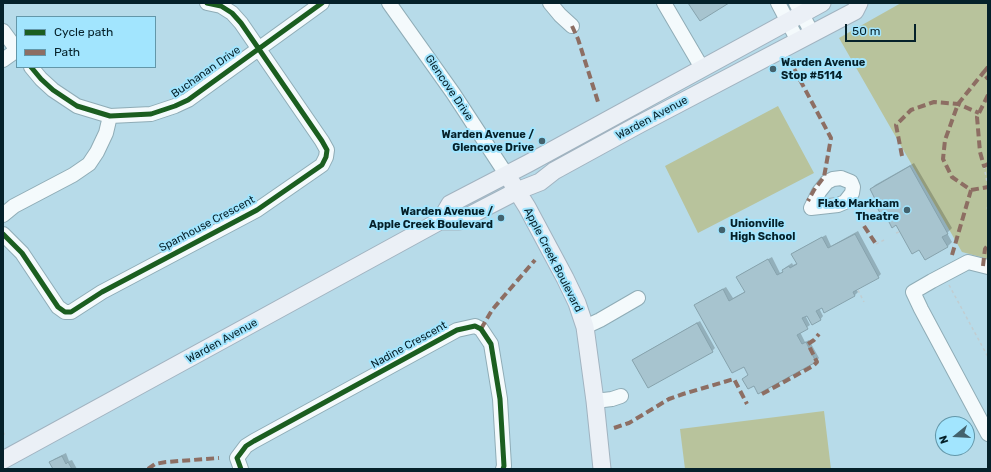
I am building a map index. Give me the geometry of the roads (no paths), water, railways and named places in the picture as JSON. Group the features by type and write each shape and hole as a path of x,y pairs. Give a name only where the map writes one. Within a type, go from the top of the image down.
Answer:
{"main road":[{"name":"Warden Avenue","path":"3,460 440,220 450,204 529,163 702,68 795,13 822,3"},
{"name":"Warden Avenue","path":"440,220 459,221 517,191 540,182 554,171 638,125 855,11 859,3"},
{"name":"Apple Creek Boulevard","path":"506,174 527,207 565,278 577,303 585,327 602,469"}],"street":[{"path":"207,3 221,6 232,13 259,48"},
{"name":"Buchanan Drive","path":"32,68 40,79 53,90 77,106 110,116 151,114 188,100 322,3"},
{"name":"Glencove Drive","path":"389,3 453,93 506,174"},
{"path":"550,3 572,26"},
{"path":"664,3 702,68"},
{"path":"778,3 795,13 805,37"},
{"path":"3,31 16,49"},
{"name":"Spanhouse Crescent","path":"3,234 22,252 58,307 65,312 71,312 102,292 257,210 322,165 326,157 327,150 259,48"},
{"path":"3,60 16,51"},
{"path":"3,215 14,206 72,175 89,164 97,152 106,133 110,116"},
{"path":"988,267 968,262 913,292 924,316 988,434"},
{"path":"585,327 638,298"},
{"name":"Nadine Crescent","path":"242,469 237,458 246,446 254,441 457,330 475,326 481,329 491,344 500,399 503,469"},
{"path":"595,401 612,400 622,396"}],"place":[{"name":"Warden Avenue Stop #5114","path":"773,69"},
{"name":"Warden Avenue / Glencove Drive","path":"542,141"},
{"name":"Flato Markham Theatre","path":"907,210"},
{"name":"Warden Avenue / Apple Creek Boulevard","path":"501,218"},
{"name":"Unionville High School","path":"722,230"}]}
